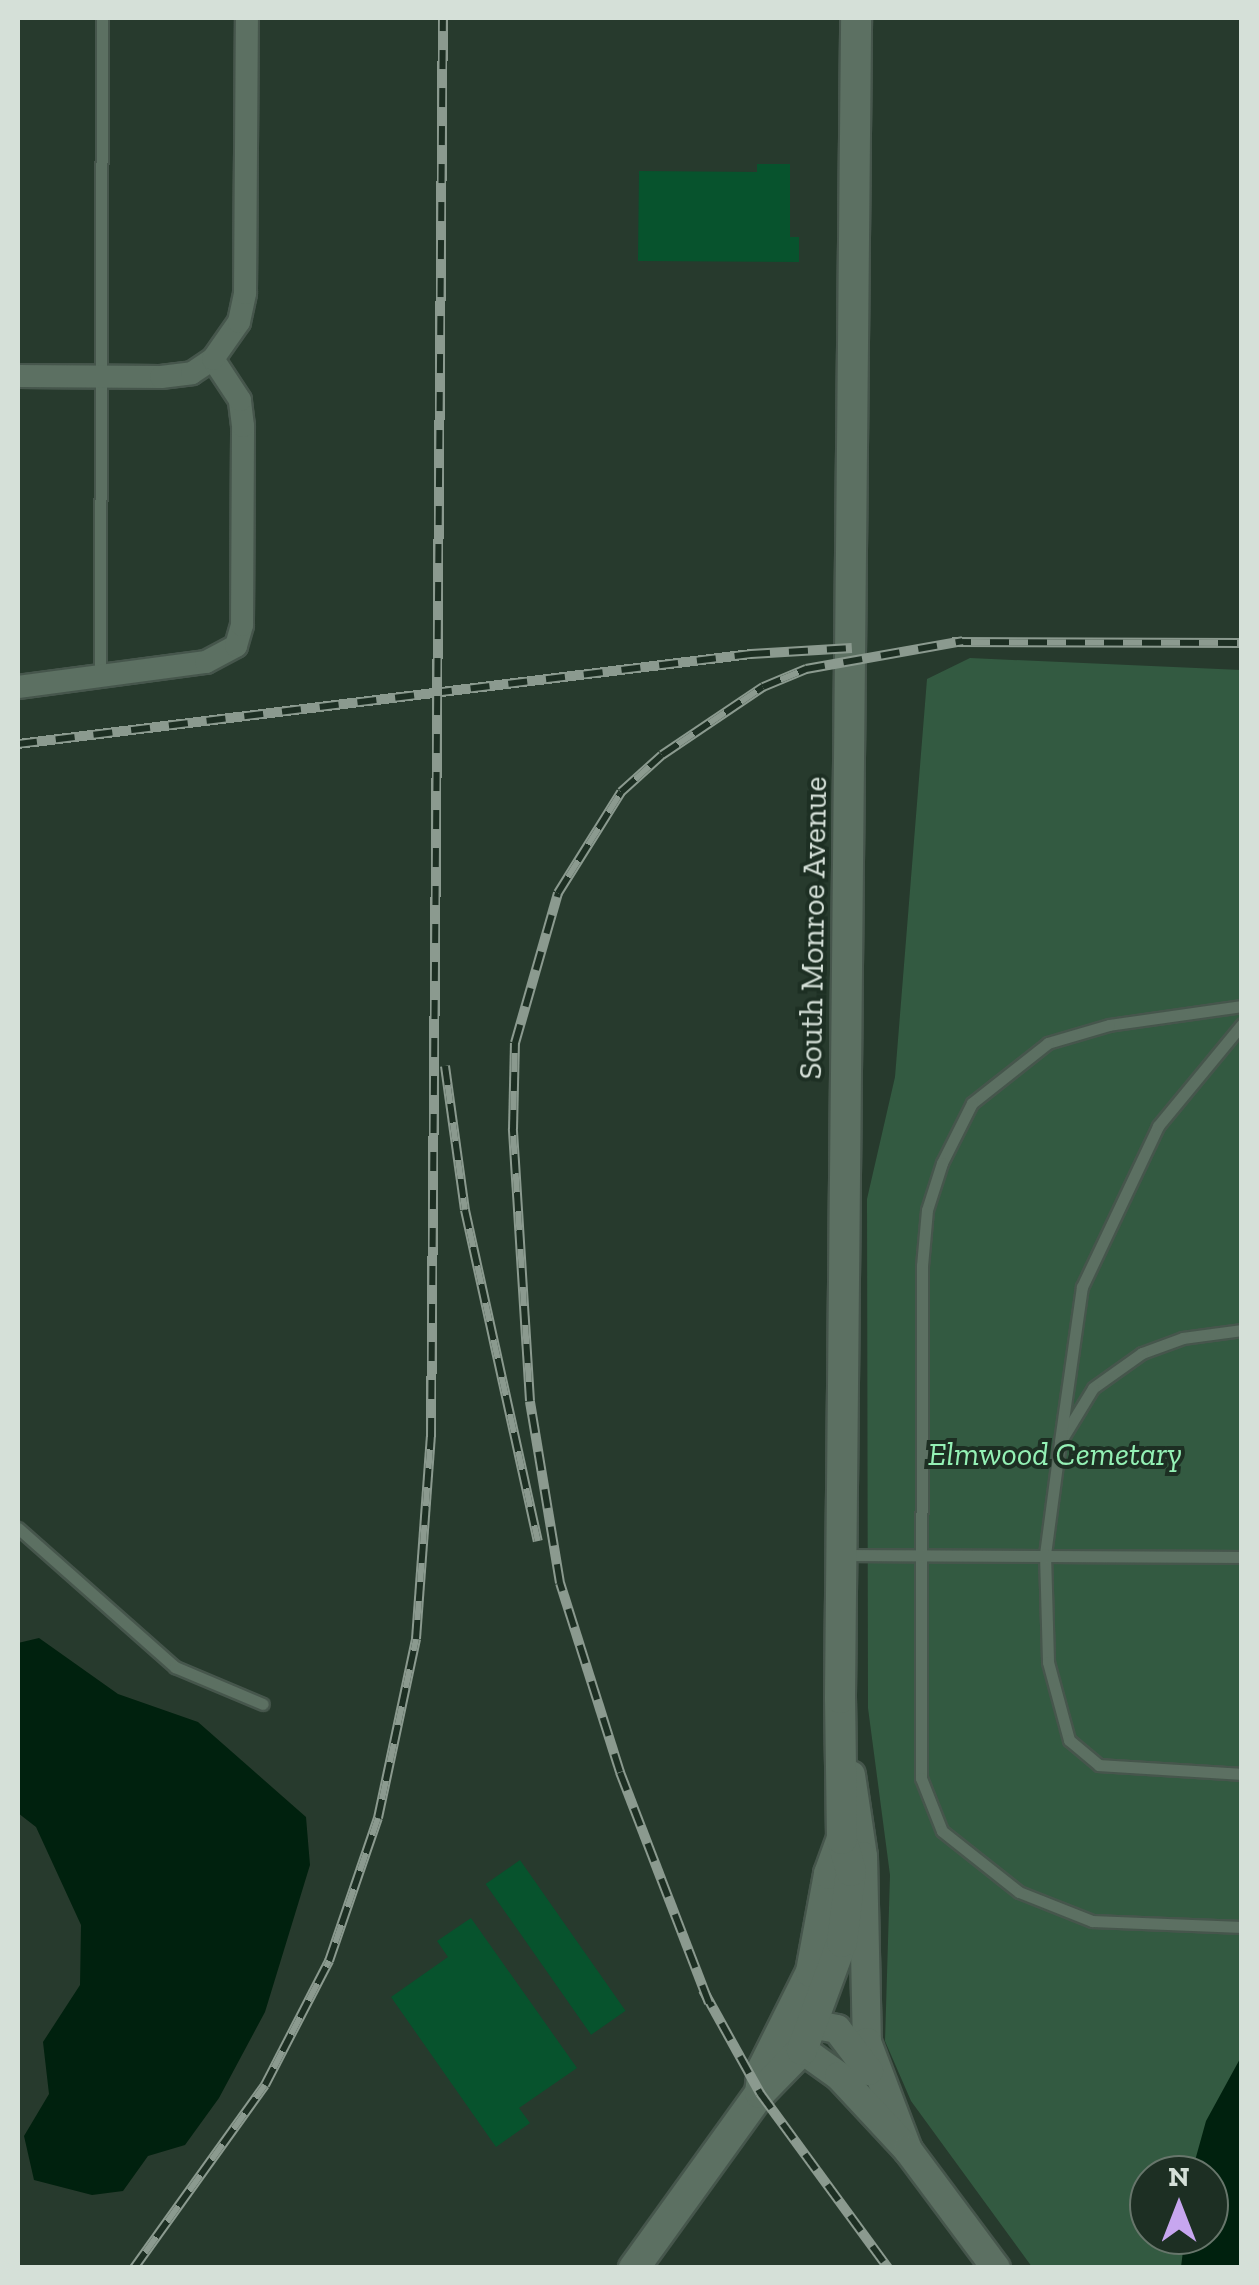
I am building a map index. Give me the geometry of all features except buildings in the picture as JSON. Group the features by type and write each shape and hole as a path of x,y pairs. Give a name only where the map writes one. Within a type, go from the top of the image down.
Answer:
{"main road":[{"name":"South Monroe Avenue","path":"634,2268 760,2093 797,2031 842,1942 850,1871 842,1839 840,1698 856,18"}],"street":[{"path":"18,376 192,373 214,359 239,322 245,292 247,18"},
{"path":"18,687 226,655 242,625 244,426 240,400 214,359"},
{"path":"840,1698 863,1856 867,2042 878,2085 908,2150"},
{"path":"797,2031 837,2028 878,2085"},
{"path":"797,2031 908,2150 996,2268"}],"lane":[{"path":"100,676 102,18"},
{"path":"1242,1006 1109,1025 1048,1043 972,1104 927,1210 922,1556 922,1778 942,1831 1019,1892 1079,1917 1242,1927"},
{"path":"1242,1024 1158,1126 1082,1287 1064,1379 1045,1554 1048,1662 1069,1740 1100,1765 1242,1774"},
{"path":"1060,1442 1093,1388 1142,1353 1183,1338 1242,1330"},
{"path":"18,1528 176,1667 263,1704"},
{"path":"841,1555 1242,1557"}],"green space":[{"name":"Elmwood Cemetary","path":"970,658 1241,670 1241,2267 1032,2267 911,2101 885,2041 890,1875 868,1708 867,1199 895,1077 927,679"}],"shaded area":[{"path":"39,1638 118,1694 198,1722 306,1817 310,1865 265,2012 219,2098 185,2145 148,2156 123,2191 92,2195 34,2180 24,2136 49,2094 43,2042 80,1985 81,1925 36,1827 18,1813 18,1643"},
{"path":"1241,2057 1241,2267 1181,2267 1182,2255 1229,2255 1229,2155 1197,2155 1206,2121"}],"railway":[{"path":"134,2268 265,2085 329,1961 378,1818 416,1639 431,1437 443,18"},
{"path":"709,2003 620,1772 560,1583 530,1401 513,1129 515,1043 558,893 621,792 662,755 763,687 806,669 963,641"},
{"path":"952,642 1242,643"},
{"path":"18,744 751,654 852,648"},
{"path":"445,1066 465,1210 538,1541"},
{"path":"703,1990 760,2093 888,2268"}]}
